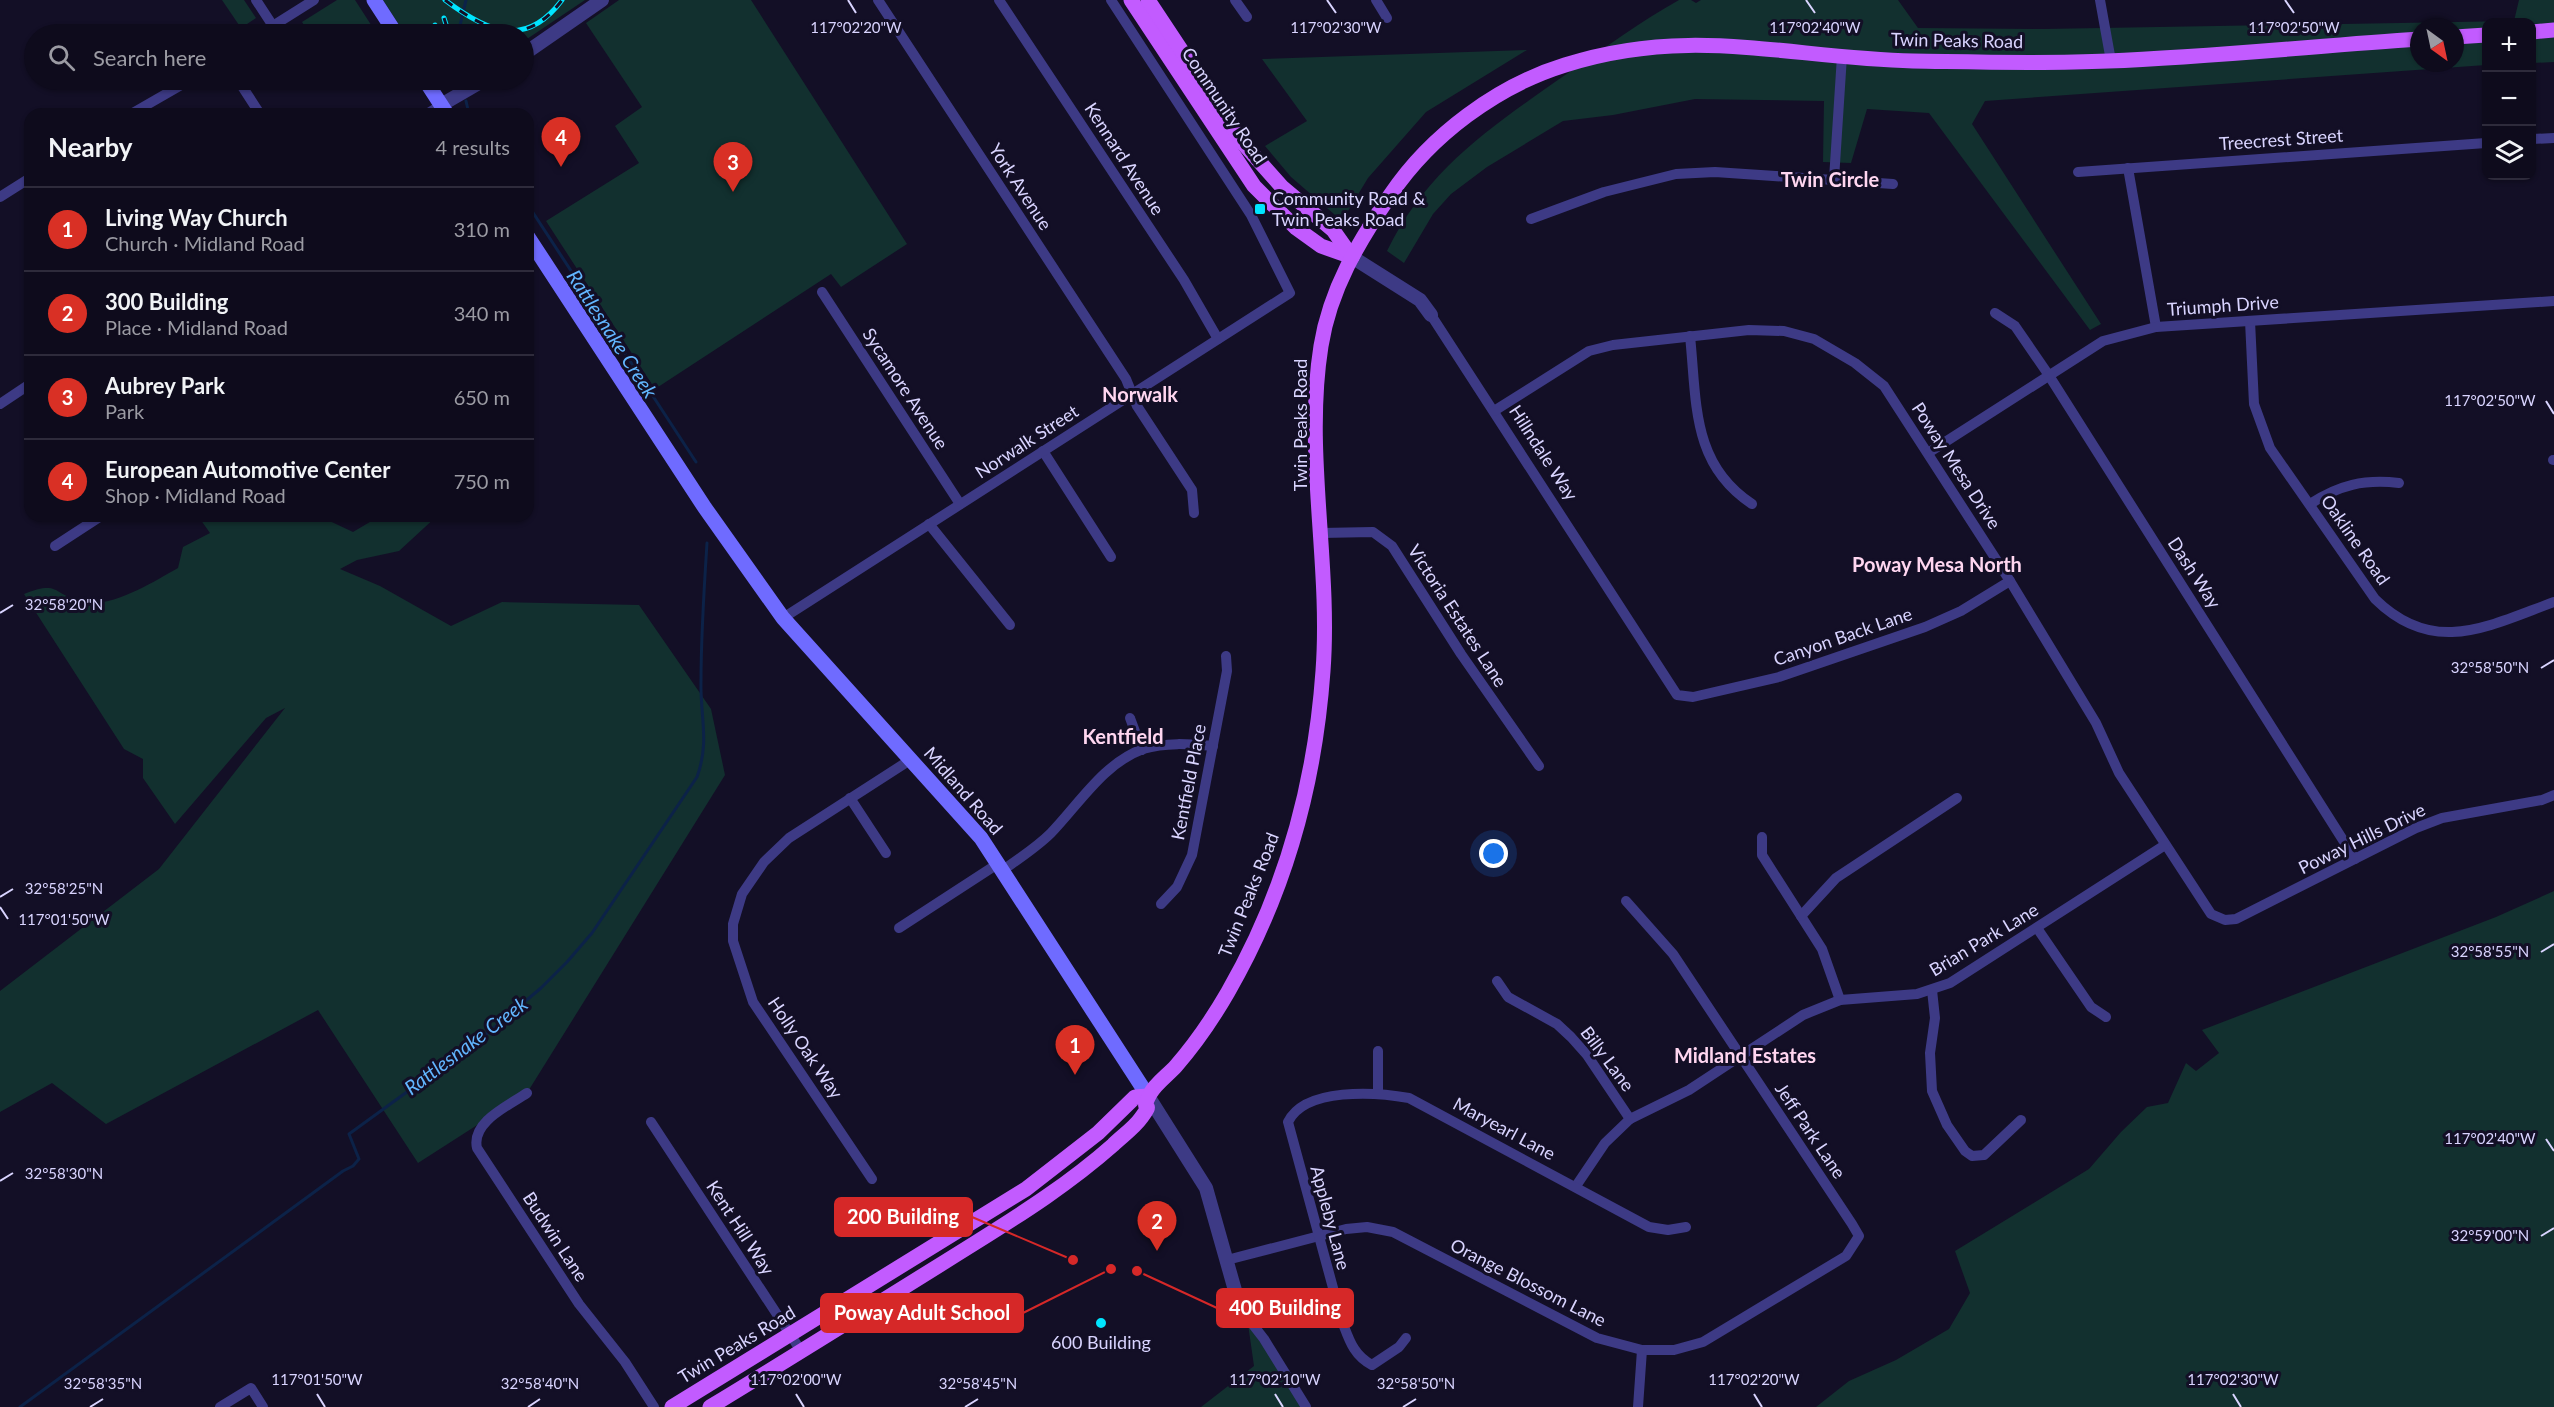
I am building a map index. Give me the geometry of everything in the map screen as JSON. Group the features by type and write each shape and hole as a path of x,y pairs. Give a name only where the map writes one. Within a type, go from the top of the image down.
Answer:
{"main road":[{"path":"374,0 390,24"},
{"name":"Community Road","path":"1131,0 1254,186 1296,228 1321,246 1352,257"},
{"name":"Community Road","path":"1148,0 1242,142 1282,187 1333,230 1352,257"},
{"path":"2536,32 2554,30"},
{"path":"2464,36 2482,35"},
{"name":"Twin Peaks Road","path":"710,1407 1060,1187 1143,1116 1148,1096 1203,1032 1226,996 1263,923 1282,876 1298,825 1316,747 1324,667 1325,618 1317,415 1321,349 1328,318 1362,237 1407,171 1440,138 1478,108 1548,71 1612,51 1660,44 1713,43 1906,61 2111,61 2410,40"},
{"path":"432,90 443,108"},
{"name":"Midland Road","path":"534,249 705,508 783,618 981,838 1148,1096"},
{"name":"Twin Peaks Road","path":"672,1407 1026,1189 1089,1140 1135,1097 1148,1096"}],"street":[{"path":"256,0 272,24"},
{"path":"276,24 314,0"},
{"path":"534,47 602,0"},
{"name":"York Avenue","path":"878,0 1120,369 1137,406 1192,490 1194,513"},
{"name":"Kennard Avenue","path":"999,0 1184,280 1218,339"},
{"name":"Norwalk Street","path":"783,618 1290,293 1251,215 1111,0"},
{"path":"1235,0 1247,17"},
{"path":"1376,0 1387,18"},
{"path":"2100,0 2111,61"},
{"path":"1834,179 1842,56"},
{"path":"141,108 173,90"},
{"path":"244,90 256,108"},
{"path":"445,108 470,90"},
{"path":"2536,139 2554,138"},
{"name":"Treecrest Street","path":"2078,172 2482,143"},
{"path":"2128,168 2156,327"},
{"path":"1531,219 1604,192 1676,174 1715,172 1893,184"},
{"path":"0,198 24,182"},
{"name":"Hillndale Way","path":"1352,257 1420,300 1677,695"},
{"name":"Sycamore Avenue","path":"822,292 960,504"},
{"name":"Triumph Drive","path":"1928,453 2103,340 2156,327 2554,301"},
{"name":"Dash Way","path":"1995,313 2015,326 2048,374 2355,859"},
{"name":"Oakline Road","path":"2250,321 2254,404 2270,448 2375,599 2390,614 2420,630 2452,634 2471,632 2554,602"},
{"name":"Poway Mesa Drive","path":"1494,411 1589,351 1613,345 1749,330 1784,332 1814,339 1855,363 1884,386 2010,581 2096,723 2119,773 2211,914 2225,920"},
{"path":"1690,336 1701,436 1712,464 1731,490 1752,504"},
{"path":"0,404 24,388"},
{"path":"1043,451 1111,557"},
{"path":"2310,504 2330,491 2350,483 2376,481 2399,483"},
{"path":"54,546 92,522"},
{"path":"929,524 1010,625"},
{"name":"Victoria Estates Lane","path":"1321,533 1373,532 1392,546 1461,654 1539,766"},
{"name":"Canyon Back Lane","path":"1677,695 1693,698 1779,677 1925,627 1961,611 2010,581"},
{"name":"Kentfield Place","path":"1161,904 1177,887 1192,855 1227,671 1226,656"},
{"path":"1130,718 1142,750"},
{"path":"899,928 1039,844 1101,777 1142,750 1180,743 1213,746"},
{"name":"Holly Oak Way","path":"872,1179 753,1002 733,941 733,924 742,894 764,862 789,838 910,760"},
{"name":"Poway Hills Drive","path":"2225,920 2236,919 2416,828 2442,818 2542,800 2554,795"},
{"path":"850,798 886,853"},
{"path":"1801,916 1836,878 1957,798"},
{"path":"1762,837 1762,855 1822,949 1840,1000"},
{"name":"Brian Park Lane","path":"1576,1186 1605,1143 1630,1119 1689,1090 1803,1015 1840,1000 1917,994 1950,983 2165,845"},
{"name":"Jeff Park Lane","path":"1626,901 1673,954 1859,1236"},
{"path":"2037,928 2091,1007 2106,1017"},
{"name":"Billy Lane","path":"1497,981 1508,997 1557,1024 1571,1037 1587,1054 1630,1119"},
{"path":"1932,990 1935,1018 1930,1053 1932,1091 1947,1125 1965,1151 1972,1156 1984,1155 2021,1120"},
{"path":"1378,1051 1378,1093"},
{"name":"Budwin Lane","path":"527,1093 480,1128 476,1140 477,1148 579,1304 625,1362 654,1407"},
{"name":"Maryearl Lane","path":"1298,1108 1316,1101 1357,1093 1378,1093 1409,1098 1649,1227 1668,1230 1686,1227"},
{"name":"Midland Road","path":"1148,1096 1206,1188 1240,1308 1264,1339 1306,1407"},
{"name":"Appleby Lane","path":"1298,1108 1287,1122 1342,1321 1352,1348 1361,1359 1372,1365 1399,1347 1406,1338"},
{"name":"Kent Hill Way","path":"651,1122 801,1351"},
{"name":"Orange Blossom Lane","path":"1227,1260 1318,1236 1367,1227 1393,1233 1597,1338 1642,1350 1674,1350 1703,1342 1722,1333 1845,1256 1859,1236"},
{"path":"1638,1407 1642,1350"},
{"path":"220,1407 251,1388 263,1407"}],"green space":[{"path":"222,0 244,0 256,18 247,24 238,24"},
{"path":"337,0 355,0 370,24 303,24 302,22"},
{"path":"383,0 585,0 534,34 534,24 399,24"},
{"path":"619,0 751,0 907,244 841,287 831,274 655,389 546,221 639,163 615,126 642,107 586,23"},
{"path":"1679,0 1691,0 1696,3 1701,0 1898,0 1918,28 2044,29 2410,23 2410,70 1985,101 1972,124 2101,324 2090,330 1929,113 1867,109 1851,163 1823,162 1824,101 1695,99 1613,115 1563,121 1487,167 1451,194 1433,214 1404,263 1387,251 1422,195 1465,150 1514,111 1623,35"},
{"path":"2519,0 2554,0 2554,62 2536,63 2536,18 2515,18"},
{"path":"2464,22 2482,22 2482,65 2464,67"},
{"path":"1527,50 1426,112 1368,178 1342,221 1291,177 1265,146 1307,121 1262,59"},
{"path":"202,522 332,522 353,532 370,522 430,522 399,551 357,560 340,569 380,586 451,626 502,602 639,605 711,709 725,775 527,1093 418,1163 318,1010 106,1124 52,1083 0,1112 0,991 159,869 285,708 266,718 175,824 143,778 143,759 124,749 24,594 50,588 81,602 105,602 118,598 178,568 183,547 210,533"},
{"path":"2554,891 2554,1407 1816,1407 1849,1381 1896,1360 1949,1329 1970,1293 1955,1251 2089,1169 2121,1132 2147,1107 2168,1103 2186,1063 2196,1071 2219,1053 2202,1030 2496,917"},
{"path":"1248,1324 1304,1407 1201,1407 1254,1366"}],"waterway":[{"name":"Rattlesnake Creek","path":"460,24 466,0"},
{"name":"Rattlesnake Creek","path":"466,101 468,108"},
{"name":"Rattlesnake Creek","path":"534,214 696,462"},
{"name":"Rattlesnake Creek","path":"20,1407 343,1171 353,1166 359,1159 349,1134 484,1036 541,988 592,933 697,777 701,764 704,740 701,694 707,543"}],"railway":[{"path":"445,0 484,24"},
{"path":"534,25 548,16 562,0"},
{"path":"444,18 446,24"}],"place":[{"name":"European Automotive Center","path":"561,167"},
{"name":"Aubrey Park","path":"733,192"},
{"name":"Community Road & Twin Peaks Road","path":"1260,209"},
{"name":"Living Way Church","path":"1075,1075"},
{"name":"300 Building","path":"1157,1251"},
{"name":"200 Building","path":"1073,1260"},
{"name":"Poway Adult School","path":"1111,1269"},
{"name":"400 Building","path":"1137,1271"},
{"name":"600 Building","path":"1101,1323"}],"district":[{"name":"Twin Circle","path":"1830,180"},
{"name":"Norwalk","path":"1140,395"},
{"name":"Poway Mesa North","path":"1937,565"},
{"name":"Kentfield","path":"1123,737"},
{"name":"Midland Estates","path":"1745,1056"}]}
